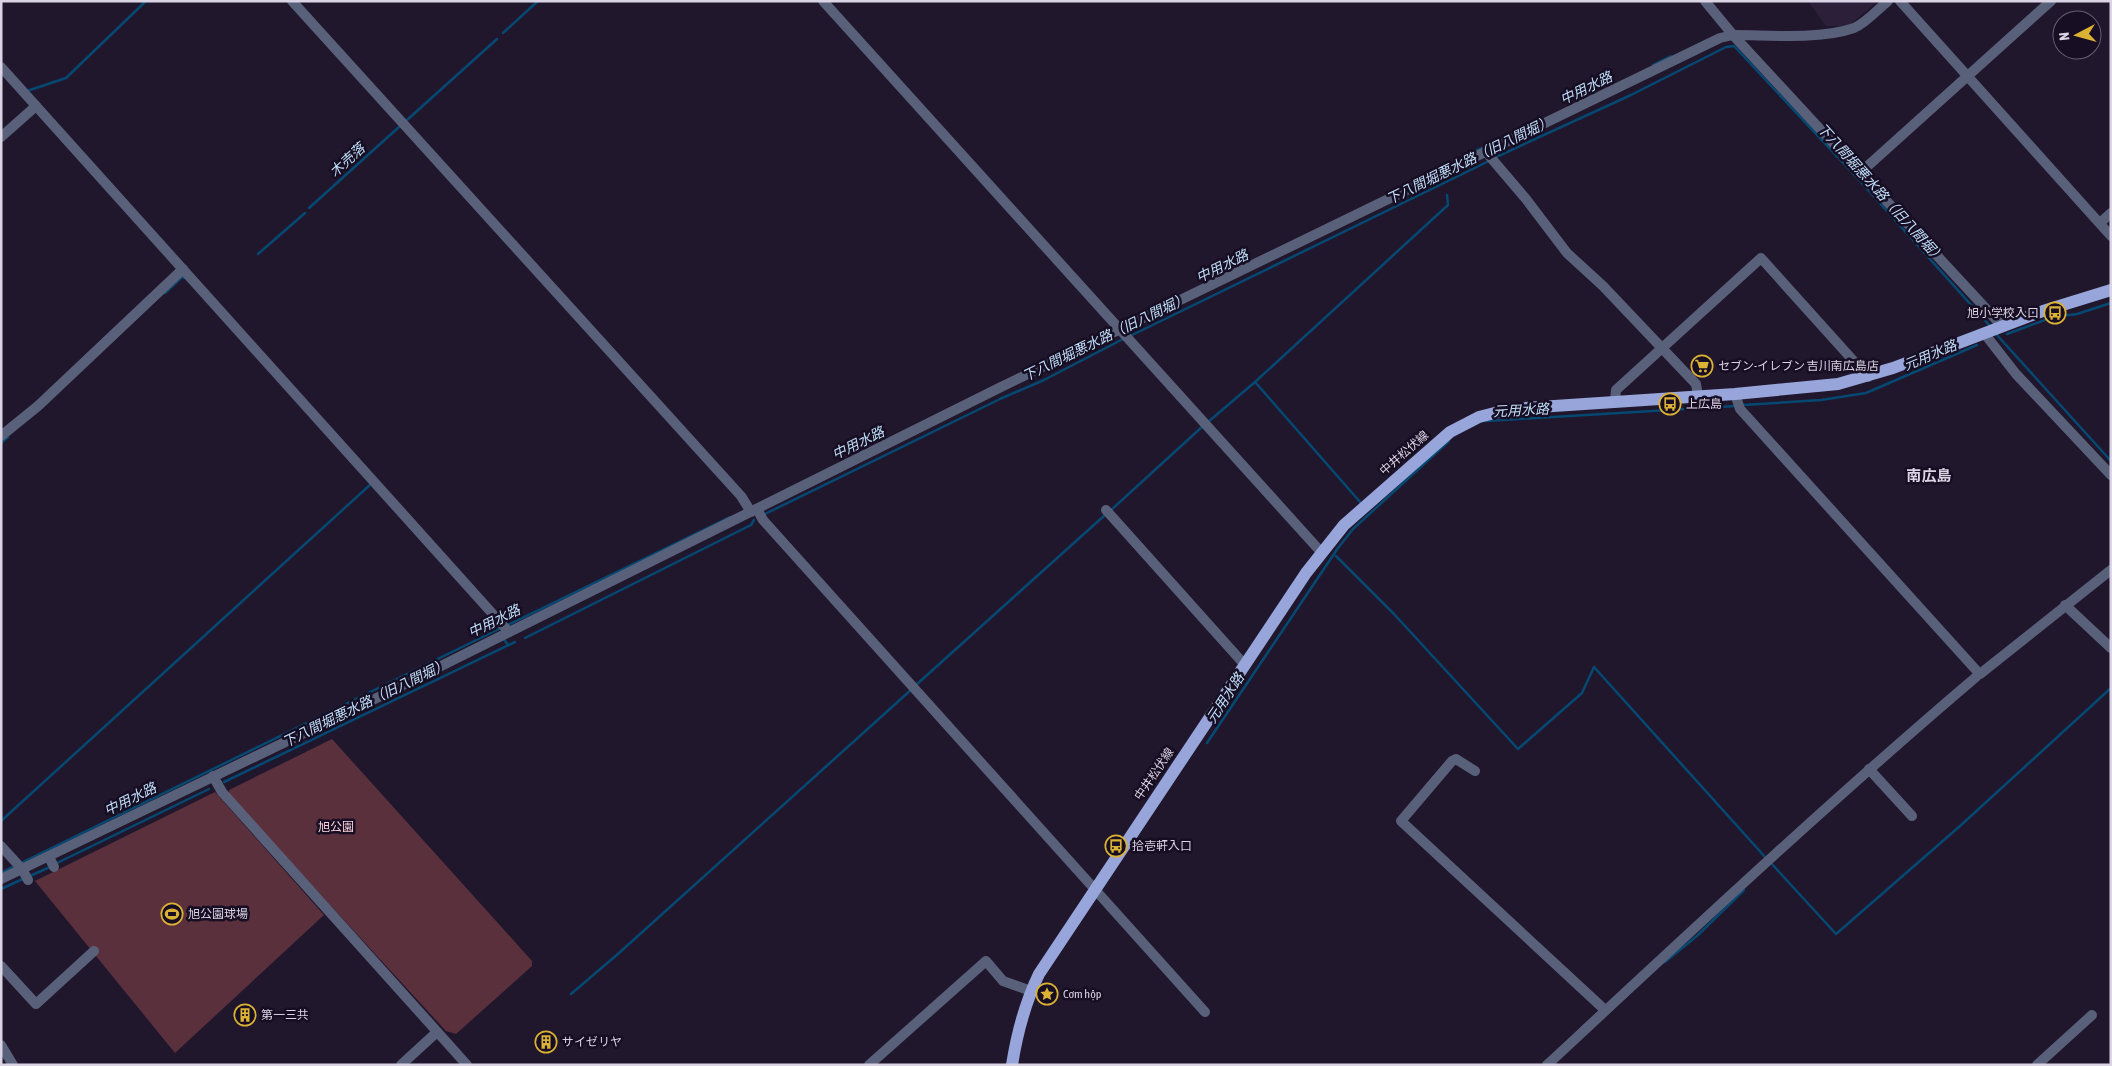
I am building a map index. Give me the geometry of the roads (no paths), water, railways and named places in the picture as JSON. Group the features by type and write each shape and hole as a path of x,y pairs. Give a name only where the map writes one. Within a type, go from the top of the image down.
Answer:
{"main road":[{"name":"中井松伏線","path":"1012,1065 1018,1028 1031,991 1048,958 1321,552 1350,520 1450,432 1467,422 1490,413 1510,409 1735,394 1822,386 1868,377 2002,326 2111,290"}],"street":[{"path":"292,1 763,520 1205,1012"},
{"path":"824,1 1321,552"},
{"path":"1705,1 1733,35 1861,172 1948,270 2002,326"},
{"path":"1,879 509,632 752,508 1720,38 1733,35 1837,32 1856,27 1888,1"},
{"path":"1900,1 2111,236"},
{"path":"1861,172 2051,1"},
{"path":"1,67 509,632"},
{"path":"1,137 36,106"},
{"path":"1486,152 1526,199 1567,253 1603,286 1696,384 1698,396"},
{"path":"2100,223 2111,213"},
{"path":"1614,401 1616,390 1761,258 1868,377"},
{"path":"1,436 38,406 183,269"},
{"path":"1984,333 2016,374 2111,475"},
{"path":"1735,394 1740,409 1977,674"},
{"path":"1106,510 1244,664"},
{"path":"1547,1065 1869,769 1977,674 2111,570"},
{"path":"2064,605 2111,648"},
{"path":"1475,771 1456,759 1452,761 1401,821 1605,1010"},
{"path":"1869,769 1912,816"},
{"path":"212,776 219,788 467,1065"},
{"path":"1,846 22,869 28,880"},
{"path":"49,857 54,867"},
{"path":"1,966 36,1004 94,951"},
{"path":"869,1065 986,961 1003,980 1031,991"},
{"path":"2037,1065 2092,1015"},
{"path":"401,1065 437,1032"},
{"path":"1,1045 13,1065"}],"waterway":[{"path":"27,91 66,78 146,1"},
{"name":"木売落","path":"503,33 538,1"},
{"name":"木売落","path":"407,120 497,39"},
{"name":"下八間堀悪水路（旧八間堀）","path":"1494,158 1631,95 1726,47 1734,46 1860,181 1990,326"},
{"name":"中用水路","path":"1653,65 1671,56"},
{"name":"木売落","path":"309,208 399,127"},
{"name":"中用水路","path":"1469,154 1482,148"},
{"name":"下八間堀悪水路（旧八間堀）","path":"1130,336 1489,161"},
{"path":"1208,422 1255,382 1448,205 1447,195"},
{"name":"木売落","path":"258,254 305,213"},
{"path":"165,293 183,276 184,278"},
{"name":"元用水路","path":"2007,334 2053,317 2077,314 2111,303"},
{"name":"下八間堀悪水路（旧八間堀）","path":"1996,334 2111,461"},
{"name":"下八間堀悪水路（旧八間堀）","path":"765,514 1000,399 1044,380 1125,338"},
{"name":"元用水路","path":"1743,405 1821,400 1866,393 1977,345"},
{"path":"1255,382 1361,503"},
{"name":"元用水路","path":"1486,421 1735,406"},
{"path":"1110,511 1203,426"},
{"path":"1,443 8,437"},
{"name":"元用水路","path":"1207,743 1338,548 1353,529 1449,441"},
{"path":"1,821 371,484"},
{"path":"916,685 1105,515"},
{"name":"中用水路","path":"508,625 730,517"},
{"name":"下八間堀悪水路（旧八間堀）","path":"525,638 751,525 754,520"},
{"path":"1336,556 1394,614 1518,749 1582,693 1594,667 1766,858"},
{"name":"中用水路","path":"21,863 501,628"},
{"path":"503,638 508,645"},
{"name":"下八間堀悪水路（旧八間堀）","path":"224,782 515,642"},
{"path":"1770,862 1836,934 1960,826 2111,688"},
{"path":"571,994 912,689"},
{"name":"下八間堀悪水路（旧八間堀）","path":"55,864 209,789"},
{"name":"中用水路","path":"1,873 16,865"},
{"name":"下八間堀悪水路（旧八間堀）","path":"30,876 50,867"},
{"name":"下八間堀悪水路（旧八間堀）","path":"1,889 25,878"},
{"path":"1665,962 1698,935 1744,890"}],"place":[{"name":"旭小学校入口","path":"2055,313"},
{"name":"セブン-イレブン 吉川南広島店","path":"1702,366"},
{"name":"上広島","path":"1670,404"},
{"name":"拾壱軒入口","path":"1116,846"},
{"name":"旭公園球場","path":"172,914"},
{"name":"Cơm hộp","path":"1047,994"},
{"name":"第一三共","path":"245,1015"},
{"name":"サイゼリヤ","path":"546,1042"}],"district":[{"name":"南広島","path":"1929,476"}],"park label":[{"name":"旭公園","path":"336,827"}]}
